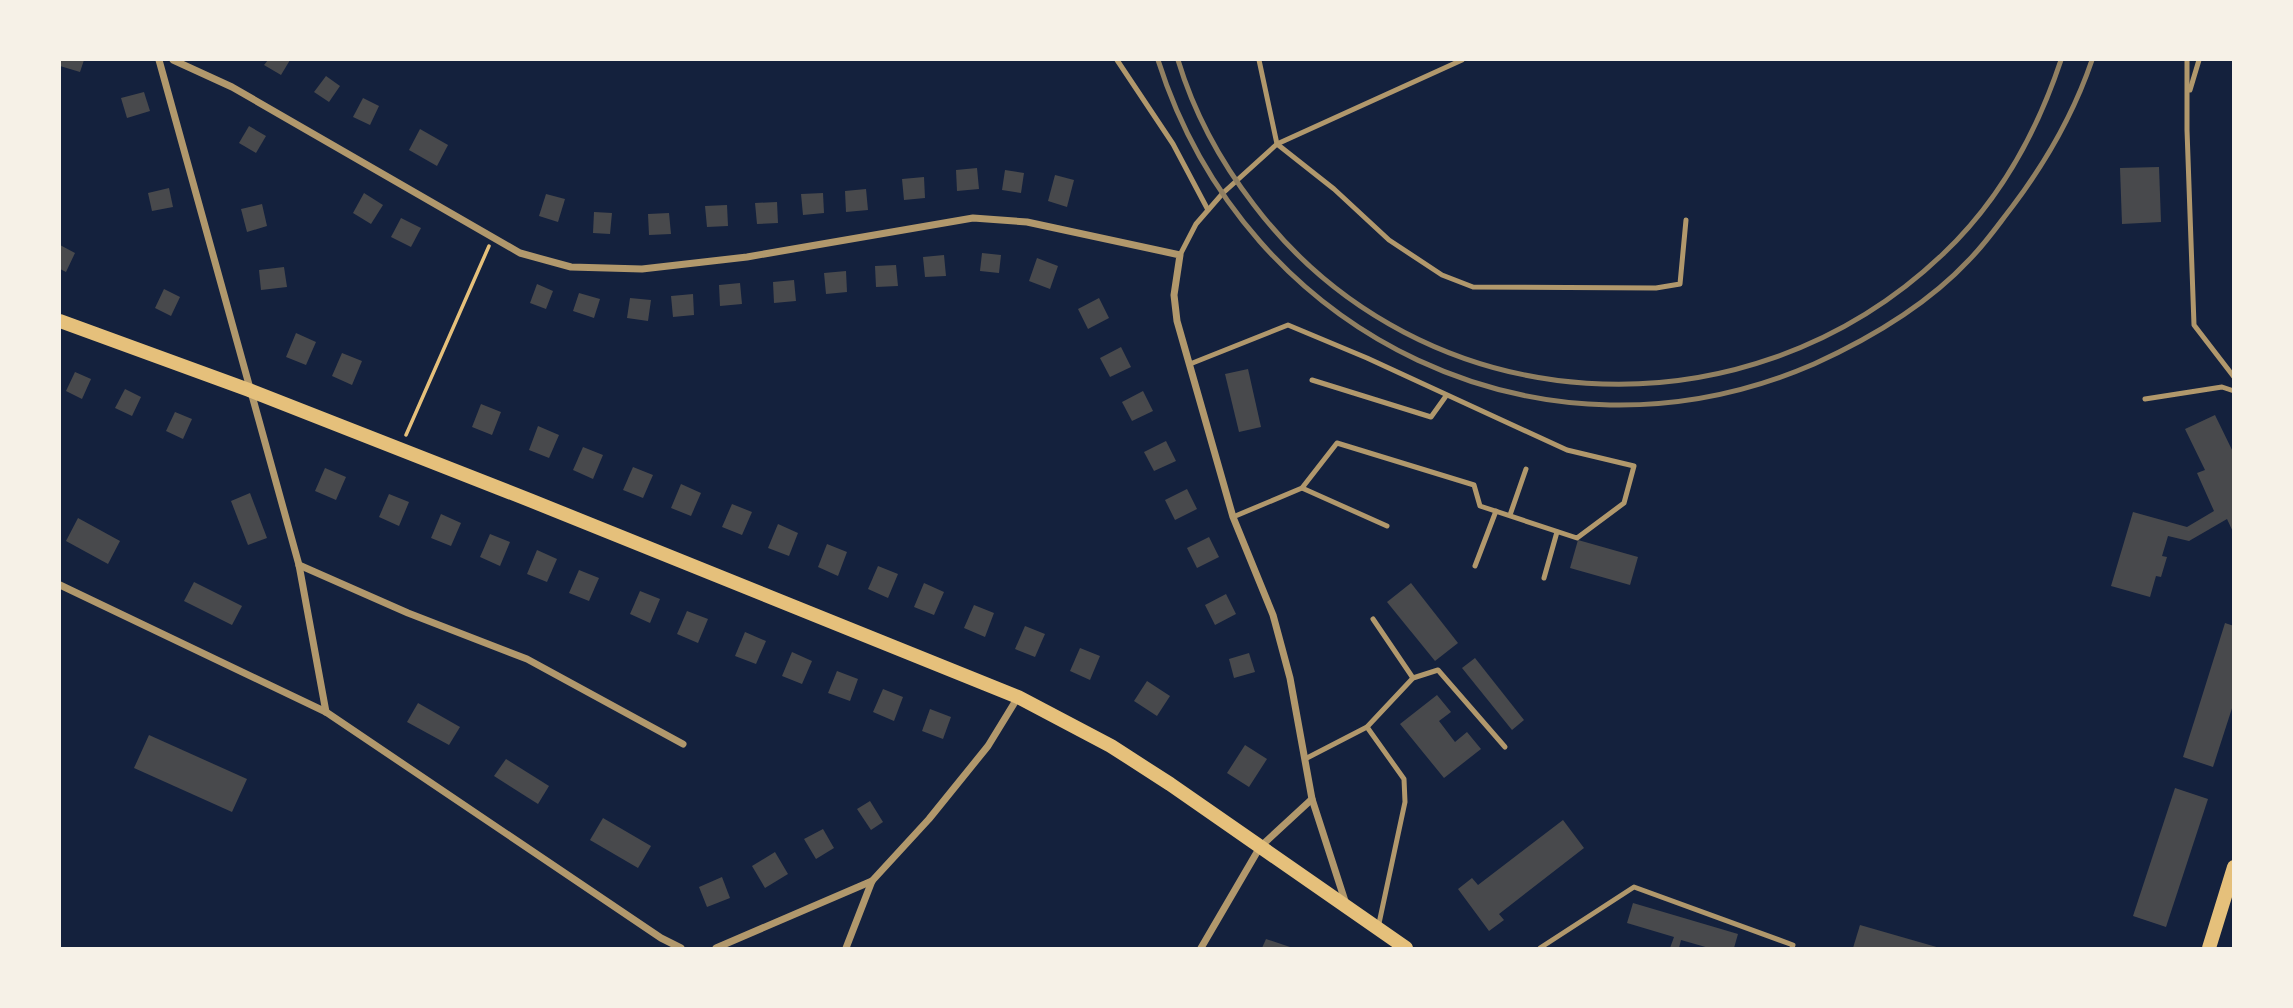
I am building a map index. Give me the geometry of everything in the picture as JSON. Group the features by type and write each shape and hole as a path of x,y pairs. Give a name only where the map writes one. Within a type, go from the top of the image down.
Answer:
{"main road":[{"path":"60,321 249,390 1018,697 1111,746 1406,948"},
{"path":"2209,948 2234,867"}],"street":[{"path":"159,60 299,565 326,712"},
{"path":"173,60 233,88 520,253 571,267 642,268 747,257 973,218 1027,222 1180,255 1174,295 1177,321 1233,517 1273,615 1290,678 1312,799 1347,907"},
{"path":"299,565 408,613 527,659 683,744"},
{"path":"60,585 326,712 649,930 681,948"},
{"path":"846,948 872,881 929,819 988,747 1018,697"},
{"path":"1201,948 1260,847 1312,799"},
{"path":"716,948 872,881"}],"lane":[{"path":"1117,60 1174,144 1208,211"},
{"path":"1259,60 1277,144 1334,189 1389,240 1442,275 1473,286 1643,288 1680,284 1686,220"},
{"path":"1180,255 1192,231 1223,193 1277,144 1462,60"},
{"path":"2187,60 2194,326 2234,377"},
{"path":"2188,98 2199,60"},
{"path":"1189,364 1288,325 1367,358 1567,450 1634,466 1624,503 1577,538 1480,506 1474,485 1337,443 1302,488 1233,517"},
{"path":"1312,380 1430,417 1446,396"},
{"path":"2146,399 2222,387 2234,391"},
{"path":"1510,515 1526,470"},
{"path":"1302,488 1387,526"},
{"path":"1475,566 1496,511"},
{"path":"1544,578 1557,531"},
{"path":"1373,619 1413,678"},
{"path":"1305,760 1367,727 1413,678 1438,670 1505,747"},
{"path":"1367,727 1404,779 1405,802 1378,928"},
{"path":"1540,948 1634,887 1793,945 1792,948"}],"path":[{"path":"400,450 493,236"}],"building":[{"path":"60,60 84,60 80,72 60,66"},
{"path":"268,60 290,60 281,75 264,65"},
{"path":"326,76 340,86 329,102 314,92"},
{"path":"144,92 150,111 127,118 121,98"},
{"path":"363,98 379,106 370,125 353,117"},
{"path":"249,126 266,136 256,153 239,143"},
{"path":"420,129 448,145 437,166 409,150"},
{"path":"2159,167 2161,222 2122,224 2120,168"},
{"path":"977,168 979,189 957,191 956,170"},
{"path":"1005,170 1024,173 1021,193 1002,190"},
{"path":"1055,175 1074,180 1067,207 1048,201"},
{"path":"924,177 925,198 904,200 902,179"},
{"path":"169,188 173,207 152,211 148,193"},
{"path":"866,189 868,210 846,212 845,191"},
{"path":"364,193 383,205 371,224 353,213"},
{"path":"823,193 824,213 803,215 801,194"},
{"path":"546,194 565,199 558,222 539,216"},
{"path":"777,202 778,223 757,224 755,203"},
{"path":"262,204 267,226 247,232 241,209"},
{"path":"727,205 728,226 707,227 705,206"},
{"path":"594,212 612,213 610,234 593,233"},
{"path":"669,213 671,234 649,235 648,214"},
{"path":"401,218 421,228 411,247 391,237"},
{"path":"60,245 75,253 66,272 60,269"},
{"path":"982,253 1001,255 999,273 980,271"},
{"path":"944,255 946,276 925,277 923,257"},
{"path":"1037,258 1058,266 1050,289 1029,281"},
{"path":"896,265 898,286 876,287 875,266"},
{"path":"284,267 287,287 261,290 259,270"},
{"path":"846,271 847,292 826,294 824,273"},
{"path":"794,280 796,301 774,303 773,282"},
{"path":"740,283 742,304 720,306 719,285"},
{"path":"537,284 553,291 546,309 530,303"},
{"path":"164,289 180,297 171,316 155,308"},
{"path":"579,293 600,299 594,318 573,311"},
{"path":"693,294 694,315 673,317 671,296"},
{"path":"630,298 651,300 648,321 627,318"},
{"path":"1099,298 1109,318 1088,329 1078,309"},
{"path":"296,333 316,342 306,365 286,357"},
{"path":"1121,347 1131,367 1110,377 1100,358"},
{"path":"342,353 362,361 352,385 332,376"},
{"path":"1248,369 1261,427 1239,432 1225,374"},
{"path":"75,372 91,379 82,399 66,391"},
{"path":"125,389 141,397 132,416 115,408"},
{"path":"1143,391 1153,411 1132,421 1122,402"},
{"path":"481,404 501,412 492,435 472,427"},
{"path":"175,412 192,419 183,439 166,431"},
{"path":"2215,415 2234,454 2234,534 2227,519 2189,541 2168,536 2162,556 2167,557 2161,577 2156,576 2150,597 2111,586 2133,512 2187,527 2214,511 2197,473 2205,470 2185,429"},
{"path":"538,426 559,435 549,458 529,450"},
{"path":"1166,441 1176,461 1154,471 1144,452"},
{"path":"583,447 603,455 593,479 573,470"},
{"path":"633,467 653,475 643,498 623,490"},
{"path":"325,468 346,477 336,500 315,491"},
{"path":"681,484 701,493 691,516 671,508"},
{"path":"1187,489 1197,509 1175,520 1165,500"},
{"path":"250,493 267,538 248,545 231,501"},
{"path":"389,494 409,502 399,526 379,517"},
{"path":"732,504 752,512 742,535 722,527"},
{"path":"441,514 461,523 451,546 431,538"},
{"path":"78,518 120,541 108,564 66,541"},
{"path":"778,524 798,533 789,556 768,548"},
{"path":"490,534 510,542 500,566 480,557"},
{"path":"1209,537 1219,557 1197,568 1187,548"},
{"path":"1578,540 1638,557 1630,585 1570,568"},
{"path":"827,544 847,552 838,576 818,567"},
{"path":"537,550 557,559 547,582 527,574"},
{"path":"878,566 898,574 888,598 868,589"},
{"path":"579,570 599,578 589,601 569,593"},
{"path":"194,582 242,606 232,625 184,601"},
{"path":"924,583 944,592 934,615 914,607"},
{"path":"1411,583 1458,643 1435,661 1387,602"},
{"path":"640,591 660,599 650,623 630,614"},
{"path":"1226,594 1236,614 1215,625 1205,605"},
{"path":"974,605 994,613 985,637 964,628"},
{"path":"687,611 708,619 698,643 677,634"},
{"path":"2225,623 2234,626 2234,702 2213,767 2183,757"},
{"path":"1025,626 1045,634 1035,657 1015,649"},
{"path":"745,632 766,641 756,664 735,656"},
{"path":"1080,648 1100,656 1090,680 1070,671"},
{"path":"792,652 812,661 802,684 782,676"},
{"path":"1249,653 1255,672 1234,678 1229,659"},
{"path":"1475,658 1524,720 1512,730 1462,668"},
{"path":"837,671 858,679 850,701 828,693"},
{"path":"1147,681 1170,696 1157,716 1134,701"},
{"path":"883,689 903,697 894,721 873,712"},
{"path":"1437,695 1451,712 1439,721 1455,742 1467,732 1481,749 1444,778 1400,724"},
{"path":"418,703 460,727 449,745 407,722"},
{"path":"930,709 951,717 943,739 922,731"},
{"path":"149,735 247,779 232,812 134,768"},
{"path":"1245,745 1267,759 1249,787 1227,773"},
{"path":"506,759 549,786 538,804 494,776"},
{"path":"2175,788 2208,799 2166,927 2133,916"},
{"path":"870,801 883,822 871,830 857,809"},
{"path":"603,818 651,846 638,868 590,840"},
{"path":"1563,820 1584,848 1499,914 1504,920 1489,931 1458,889 1472,878 1478,885"},
{"path":"823,829 834,848 816,859 804,839"},
{"path":"775,852 788,874 765,888 752,866"},
{"path":"722,877 730,898 707,907 699,887"},
{"path":"1633,903 1738,934 1734,948 1709,948 1681,940 1679,948 1670,948 1674,937 1627,923"},
{"path":"1860,925 1940,948 1853,948"},
{"path":"1266,939 1293,948 1262,948"}],"railway":[{"path":"1158,60 1200,158 1260,241 1333,309 1418,360 1511,393 1610,405 1712,396 1814,364 1856,344 1916,306 1975,254 2024,190 2048,155 2068,118 2092,60"},
{"path":"1178,60 1200,118 1230,171 1254,205 1323,278 1404,332 1493,367 1586,383 1682,380 1775,357 1863,315 1943,254 1982,211 2028,139 2061,60"}]}
